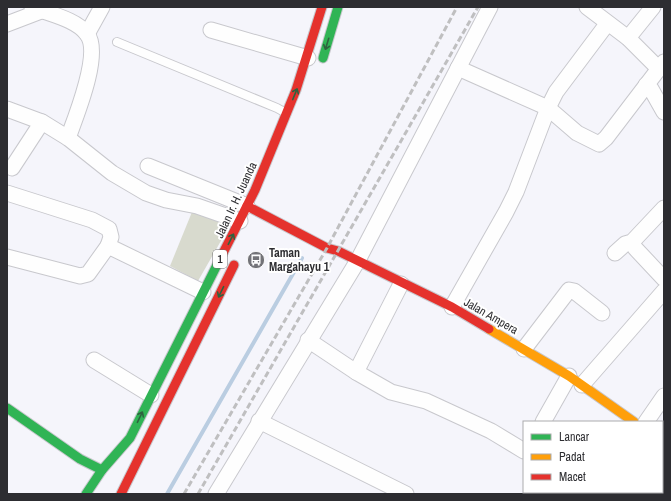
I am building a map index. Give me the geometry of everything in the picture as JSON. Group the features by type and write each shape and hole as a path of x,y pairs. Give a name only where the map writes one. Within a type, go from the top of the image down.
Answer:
{"main road":[{"name":"Jalan Ir. H. Juanda","path":"86,494 102,470 130,438 240,221 257,210 286,114 308,58 322,7"},
{"path":"320,68 338,7"},
{"name":"Jalan Ampera","path":"257,210 327,248 452,307 569,376 633,421"},
{"name":"1","path":"121,494 237,259"},
{"name":"1","path":"111,494 170,394"},
{"path":"7,408 80,459 102,470"},
{"name":"1","path":"112,473 130,438"}],"street":[{"path":"87,34 102,7"},
{"path":"216,494 308,340 357,262 490,7"},
{"path":"458,68 548,108 577,133 599,144 606,138 661,65 587,7"},
{"path":"628,38 653,7"},
{"path":"7,24 37,9 74,24 87,34 92,48 86,86 68,138"},
{"path":"452,307 513,198 548,108 556,92 607,24"},
{"path":"212,30 308,58"},
{"path":"646,85 651,89 664,112"},
{"path":"7,109 42,122 68,138 112,173 146,193 166,200 197,206 240,221"},
{"path":"12,168 42,122"},
{"path":"148,166 257,210"},
{"path":"7,193 92,220 109,229 111,237 108,246 88,274 80,276 7,257"},
{"path":"616,253 625,244 632,242 664,208"},
{"path":"632,242 635,248 664,279"},
{"path":"108,246 203,292"},
{"path":"356,372 401,284"},
{"path":"524,349 569,290 574,291 602,313"},
{"path":"582,385 664,291"},
{"path":"308,340 356,372 391,392 426,401 491,431 523,450"},
{"path":"94,360 151,395"},
{"path":"544,421 569,376"},
{"path":"647,421 664,396"},
{"path":"259,421 406,494"}],"lane":[{"path":"117,42 277,108 286,114"}],"shaded area":[{"path":"192,212 230,225 198,281 170,266"}],"waterway":[{"path":"167,494 302,258"}],"railway":[{"path":"184,494 327,248 457,7"},
{"path":"198,494 478,7"}],"traffic: fast":[{"path":"323,58 338,7"},
{"path":"86,494 102,470 130,438 222,255"},
{"path":"7,408 80,459 102,470"}],"traffic: slow":[{"path":"489,329 569,376 633,421"}],"traffic: jam":[{"path":"222,255 255,190 296,90 322,7"},
{"path":"247,206 327,248 338,251 452,307 489,329"},
{"path":"121,494 234,265"}],"place":[{"name":"Taman Margahayu 1","path":"256,260"}]}
